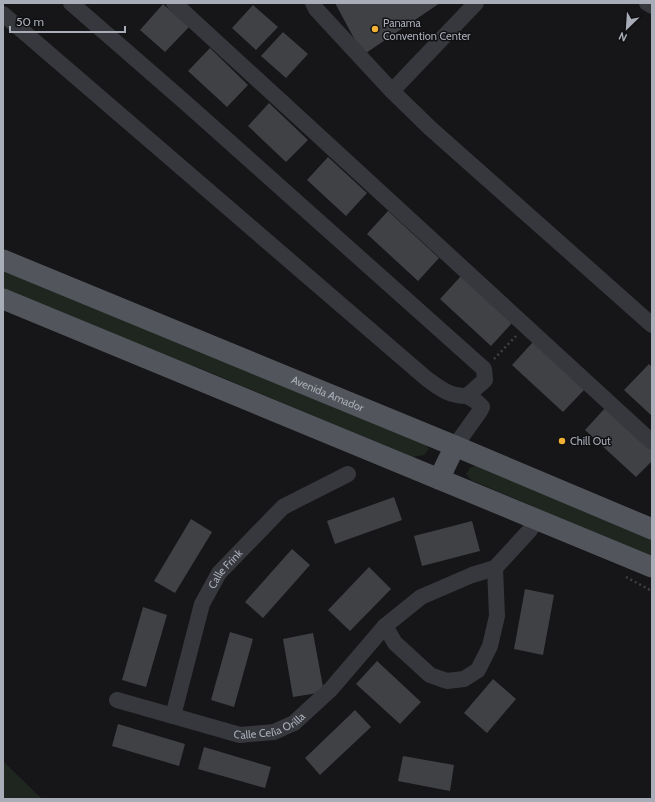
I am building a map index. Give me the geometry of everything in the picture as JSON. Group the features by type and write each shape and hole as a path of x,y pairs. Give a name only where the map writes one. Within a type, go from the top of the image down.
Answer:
{"main road":[{"name":"Avenida Amador","path":"3,260 455,446 652,529"},
{"path":"3,299 652,567"},
{"path":"439,479 455,446"}],"street":[{"path":"71,3 187,104 484,369 484,380 467,396"},
{"path":"174,3 652,442"},
{"path":"312,3 392,91 430,128 652,325"},
{"path":"392,91 476,3"},
{"path":"647,3 652,6"},
{"path":"3,14 427,379 445,392 455,396 467,396 477,402 482,407 476,418 455,446"},
{"name":"Calle Frink","path":"173,716 202,604 219,573 283,507 348,474"},
{"path":"385,626 395,643 430,675 447,681 464,679 478,670 490,646 497,616 495,568 530,530 537,520"},
{"name":"Calle Celia Orilla","path":"117,700 240,735 274,732 294,723 331,689 385,626 421,596 472,575 495,568"}],"path":[{"path":"484,369 526,326"}],"shaded area":[{"path":"3,270 423,441 429,449 424,455 412,457 219,376 3,291"},
{"path":"478,464 652,538 652,557 471,480 466,474 470,468"},
{"path":"3,761 42,799 3,799"}],"building":[{"name":"Panama Convention Center","path":"335,3 440,3 363,55"},
{"path":"163,4 189,27 165,52 140,30"},
{"path":"253,5 278,27 256,50 232,28"},
{"path":"283,32 308,54 286,78 261,56"},
{"path":"210,48 248,85 227,107 188,71"},
{"path":"269,103 308,140 286,162 248,126"},
{"path":"328,157 367,193 346,216 307,180"},
{"path":"388,211 439,258 418,281 367,234"},
{"path":"461,276 512,323 491,346 440,299"},
{"path":"533,342 584,390 563,412 512,365"},
{"path":"649,364 652,367 652,416 624,390"},
{"path":"606,407 652,450 652,461 636,477 585,430"},
{"path":"394,497 402,520 335,544 327,521"},
{"path":"191,519 212,532 175,593 154,581"},
{"path":"472,521 480,551 422,566 414,536"},
{"path":"292,549 310,565 263,618 245,602"},
{"path":"369,567 391,589 350,631 328,610"},
{"path":"525,589 554,595 543,655 514,649"},
{"path":"143,607 167,615 146,687 122,680"},
{"path":"230,632 253,639 234,707 211,700"},
{"path":"313,633 324,692 293,697 283,639"},
{"path":"377,661 421,702 400,724 356,684"},
{"path":"493,679 516,699 487,733 464,713"},
{"path":"355,710 371,727 320,775 305,758"},
{"path":"118,724 185,744 179,766 112,746"},
{"path":"204,747 271,767 265,788 198,769"},
{"path":"403,756 454,765 450,791 398,781"}],"place":[{"name":"Panama Convention Center","path":"375,29"},
{"name":"Chill Out","path":"562,441"}]}
